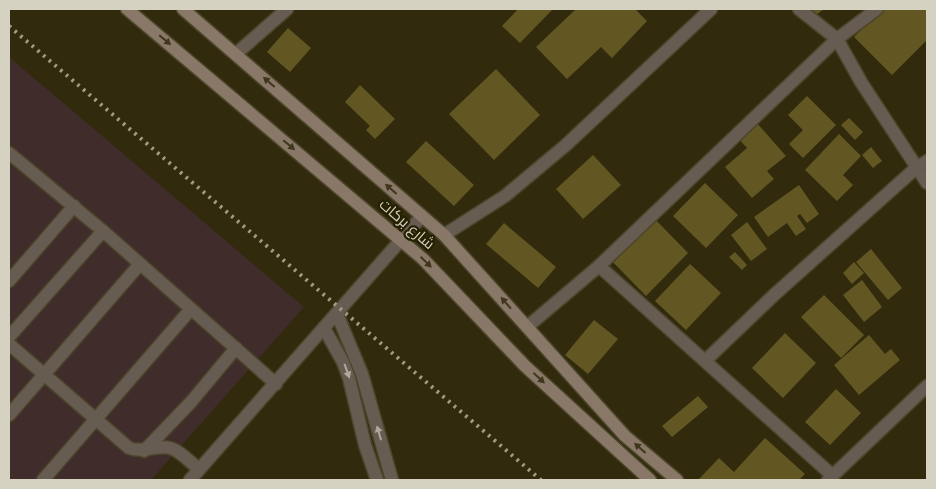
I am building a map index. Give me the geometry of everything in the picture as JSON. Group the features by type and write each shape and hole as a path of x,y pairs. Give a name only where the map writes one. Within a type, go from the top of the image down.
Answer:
{"main road":[{"name":"شارع بركات","path":"127,9 401,240 450,286 525,366 650,480"},
{"name":"شارع بركات","path":"183,9 444,235 625,436 677,480"}],"street":[{"path":"237,54 287,9"},
{"path":"444,235 505,196 566,145 711,9"},
{"path":"799,9 836,39 860,82 927,183"},
{"path":"527,326 599,266 836,39 877,9"},
{"path":"9,153 103,231 276,384"},
{"path":"706,360 774,294 916,168 927,161"},
{"path":"9,281 74,206"},
{"path":"190,480 422,216"},
{"path":"9,337 103,231"},
{"path":"9,414 140,264"},
{"path":"599,266 706,360 831,478 927,386"},
{"path":"43,480 192,309"},
{"path":"337,314 362,374 392,480"},
{"path":"324,328 343,362 349,378 365,445 377,480"},
{"path":"9,344 129,448 144,451 160,448 172,449 199,469"},
{"path":"144,451 191,402 236,348"}],"shaded area":[{"path":"9,57 304,307 151,480 9,480"}],"building":[{"path":"518,9 553,9 520,43 502,26"},
{"path":"576,9 635,9 647,21 612,58 601,47 567,79 536,47"},
{"path":"805,9 824,9 812,18"},
{"path":"882,9 927,9 927,40 892,75 854,37"},
{"path":"288,28 311,48 290,72 267,52"},
{"path":"496,69 540,115 494,160 449,114"},
{"path":"360,85 395,119 375,139 366,130 370,126 345,102"},
{"path":"807,96 836,125 803,158 789,144 803,130 788,115"},
{"path":"849,118 863,132 855,140 841,125"},
{"path":"756,122 786,156 767,171 774,179 752,198 725,167 747,148 738,138"},
{"path":"839,134 861,156 843,175 853,185 837,201 805,170"},
{"path":"426,141 474,185 454,206 406,162"},
{"path":"871,147 882,161 873,168 862,155"},
{"path":"593,155 621,185 583,219 556,189"},
{"path":"705,183 738,215 706,248 673,216"},
{"path":"799,185 819,214 807,223 800,214 797,216 806,229 796,236 787,223 768,237 754,217"},
{"path":"652,216 688,253 646,296 609,258"},
{"path":"747,222 767,249 751,261 731,235"},
{"path":"504,223 556,267 538,288 486,244"},
{"path":"871,249 902,288 888,300 856,262"},
{"path":"735,252 747,265 742,270 729,257"},
{"path":"854,262 864,273 852,284 843,273"},
{"path":"690,264 721,293 686,330 655,301"},
{"path":"862,280 882,307 864,322 843,295"},
{"path":"824,295 864,335 841,358 801,317"},
{"path":"594,320 618,339 588,374 565,355"},
{"path":"785,333 816,363 783,398 752,368"},
{"path":"869,335 885,354 891,349 900,360 859,395 834,365"},
{"path":"836,389 861,413 830,445 805,422"},
{"path":"698,396 708,407 672,437 662,426"},
{"path":"765,438 805,474 799,480 698,480 719,458 734,472"}],"railway":[{"path":"9,26 541,480"}]}
